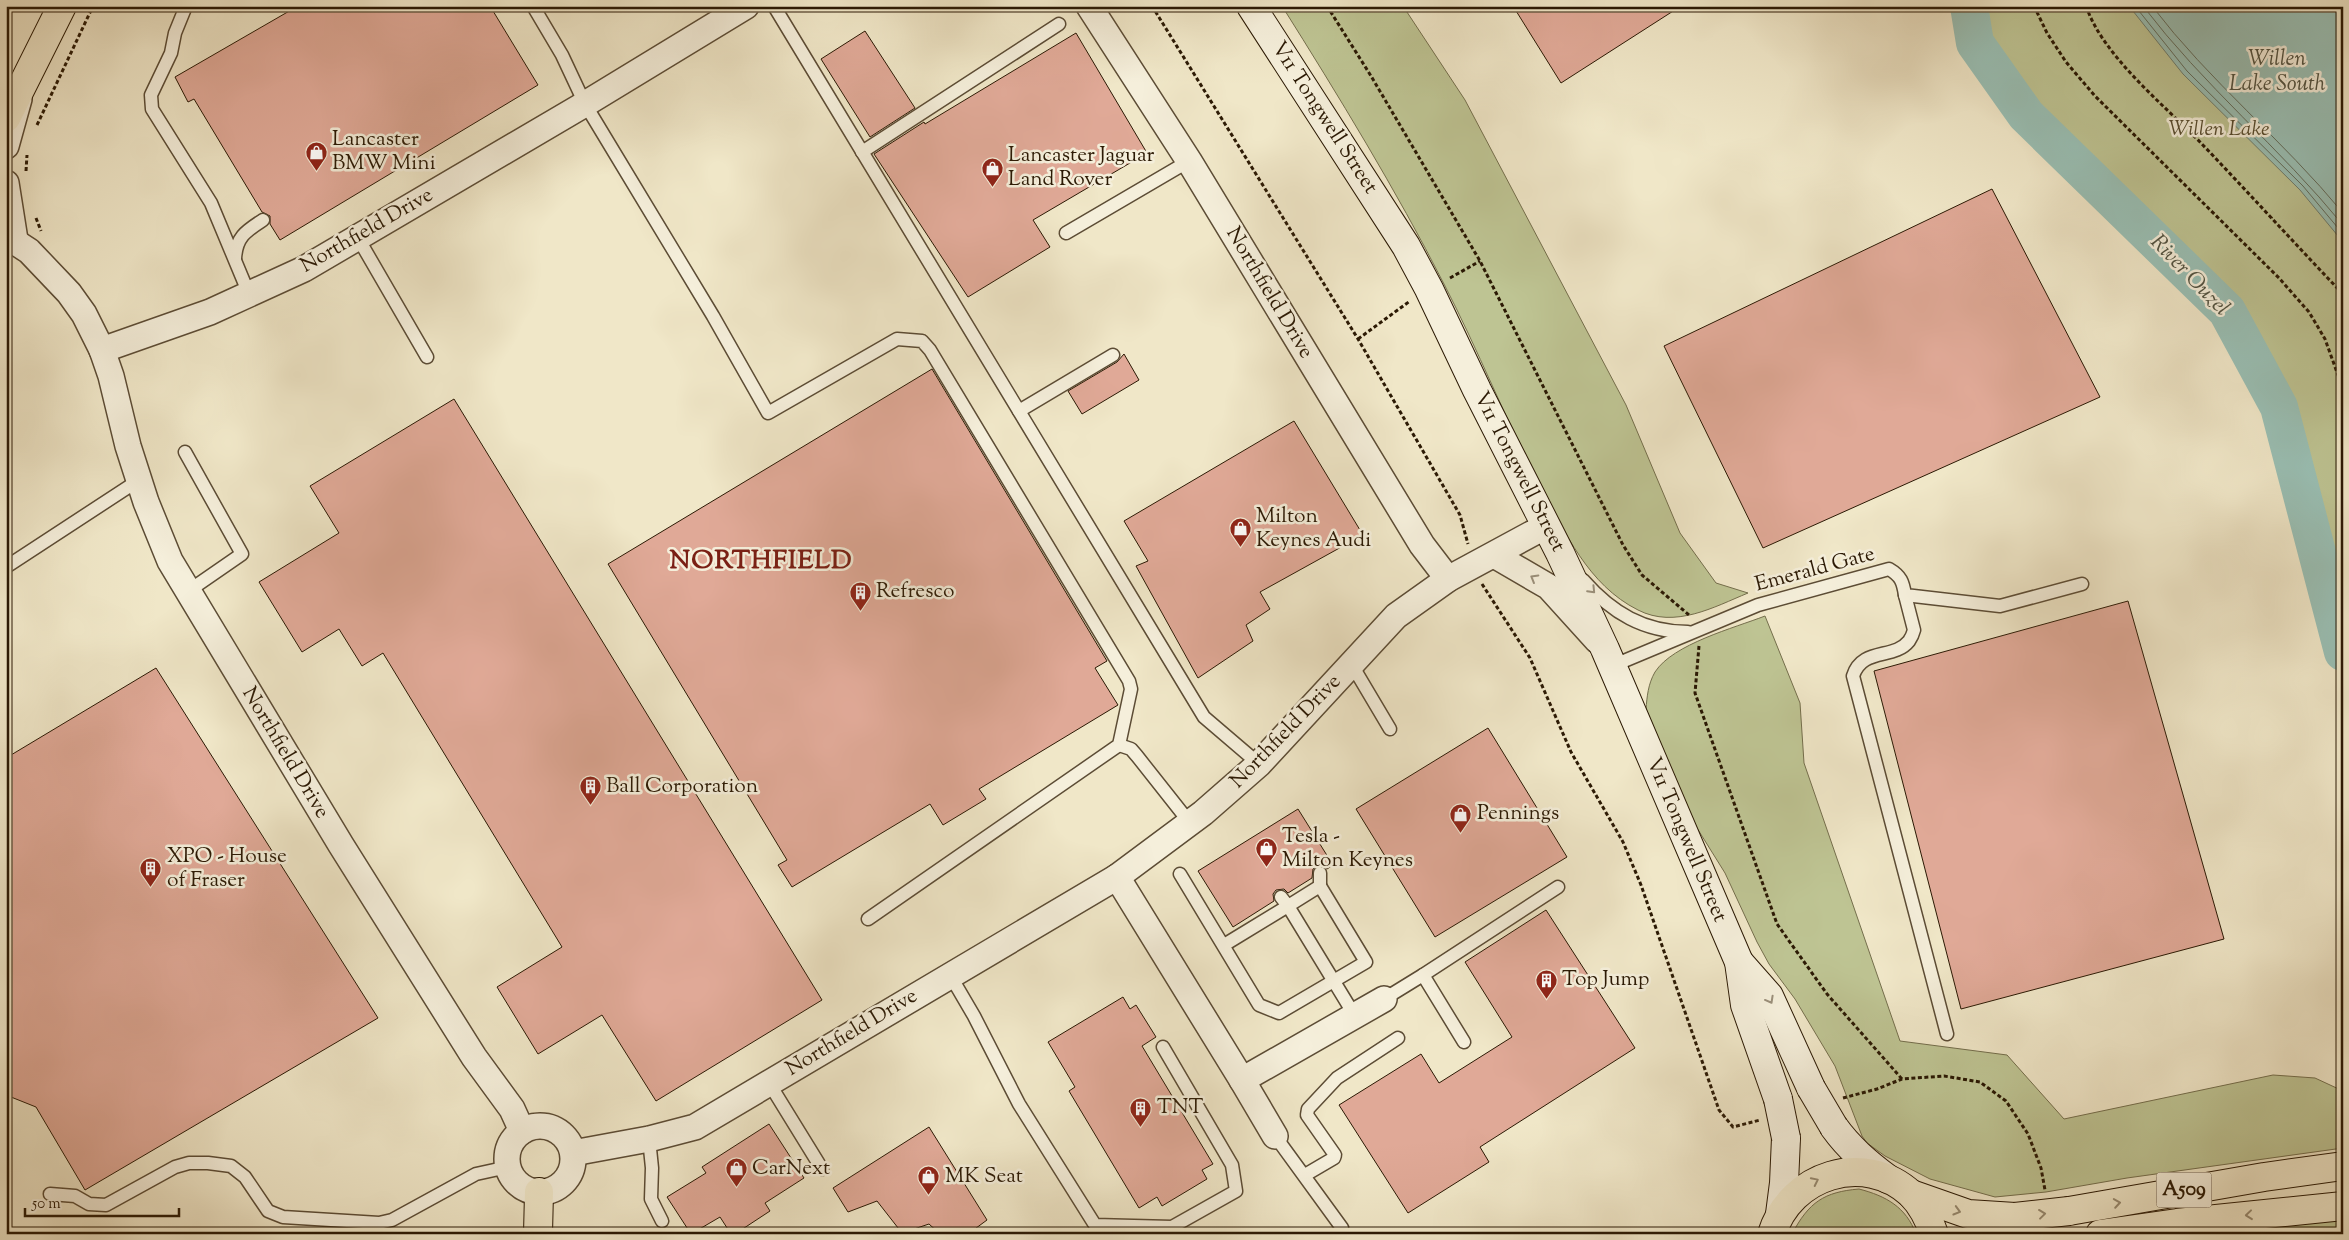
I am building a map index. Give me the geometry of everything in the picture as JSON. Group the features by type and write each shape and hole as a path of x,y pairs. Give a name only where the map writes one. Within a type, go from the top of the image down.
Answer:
{"main road":[{"path":"6,118 62,6"},
{"name":"A509","path":"1773,1226 1792,1197 1808,1184 1827,1175 1847,1172 1861,1172 1888,1179 1911,1194 1968,1214 2014,1217 2069,1211 2343,1166"},
{"path":"538,1234 539,1192"},
{"name":"A509","path":"1911,1194 1927,1216 1934,1234"},
{"name":"A509","path":"2100,1234 2343,1206"}],"street":[{"name":"Northfield Drive","path":"102,350 210,312 304,269 746,6"},
{"name":"Northfield Drive","path":"1089,6 1188,161 1422,546 1448,579"},
{"name":"V11 Tongwell Street","path":"1251,6 1406,246 1560,553 1608,657 1739,962 1745,1005 1770,1109 1786,1138 1784,1183 1773,1226"},
{"path":"17,150 18,102 33,66"},
{"path":"16,181 17,242"},
{"name":"Northfield Drive","path":"17,242 69,293 84,314 102,350 139,480 170,561 187,592 341,845 464,1041 512,1109 522,1131"},
{"name":"Northfield Drive","path":"573,1153 649,1139 695,1127 950,974 1117,877 1190,823 1259,764 1396,616 1448,579 1546,526"},
{"path":"1494,555 1549,587 1608,657"},
{"path":"1117,877 1275,1136"},
{"name":"V11 Tongwell Street","path":"1739,962 1769,996 1811,1088 1834,1127 1846,1144 1862,1160 1888,1179"},
{"path":"1242,1080 1384,999"},
{"path":"542,1126 553,1128 562,1134 569,1142 573,1153 571,1172 566,1180 549,1191 539,1192 519,1185 512,1177 508,1167 509,1147 522,1131 542,1126"}],"lane":[{"path":"186,6 175,33 171,53 150,95 152,109 211,203 248,294"},
{"path":"533,6 562,55 584,104 713,316 768,413 897,338 922,341 930,350 1132,689 1119,745 868,919"},
{"path":"774,6 1204,717 1259,764"},
{"path":"862,152 1059,24"},
{"path":"1066,232 1188,161"},
{"path":"235,261 236,246 243,234 263,220"},
{"path":"358,238 427,357"},
{"path":"1019,411 1113,355"},
{"path":"185,452 242,554 187,592"},
{"path":"6,567 139,480"},
{"path":"1560,553 1593,591 1612,609 1630,620 1658,630 1695,630"},
{"name":"Emerald Gate","path":"1608,657 1695,630 1758,605 1863,575 1888,570 1898,574 1903,581 1905,595"},
{"path":"1947,1034 1853,676 1862,661 1901,647 1909,642 1914,630 1905,595 2000,606 2082,584"},
{"path":"1352,665 1390,729"},
{"path":"1119,745 1131,749 1190,823"},
{"path":"1224,946 1259,917 1297,893 1313,886 1320,873"},
{"path":"1180,874 1259,1006 1279,1013 1366,962 1313,886"},
{"path":"1384,999 1558,887"},
{"path":"1284,901 1355,1016"},
{"path":"950,974 974,1016 1019,1104 1095,1225 1172,1227 1236,1191 1232,1165 1163,1047"},
{"path":"1423,975 1464,1042"},
{"path":"1306,1175 1334,1158 1334,1155 1307,1115 1308,1109 1336,1078 1398,1038"},
{"path":"770,1083 822,1169"},
{"path":"1275,1136 1306,1175 1342,1228"},
{"path":"649,1139 652,1168 651,1199 662,1221"},
{"path":"50,1194 75,1196 89,1204 106,1205 175,1166 189,1163 208,1163 231,1166 245,1177 268,1211 283,1217 379,1223 392,1220 476,1174 508,1167"}],"path":[{"path":"34,132 93,6"},
{"path":"1152,6 1358,339 1464,523 1472,567 1485,591 1530,658 1571,752 1623,842 1641,885 1719,1110 1733,1127 1770,1109"},
{"path":"1327,6 1371,76 1480,261 1623,545 1642,575 1690,616 1700,642 1695,693 1777,924 1827,994 1902,1079"},
{"path":"2034,6 2046,33 2066,62 2095,96 2279,278 2309,312 2325,339 2343,389"},
{"path":"2086,6 2099,36 2120,60 2343,294"},
{"path":"16,181 17,150"},
{"path":"17,242 41,230 33,211"},
{"path":"1838,1099 1877,1089 1902,1079 1944,1076 1980,1082 2006,1101 2028,1134 2046,1192"}],"green space":[{"path":"1282,6 1403,6 1465,100 1626,405 1680,533 1716,583 1748,593 1708,610 1680,617 1666,617 1638,610 1605,587 1592,572 1569,539 1540,486 1426,249 1345,108"},
{"name":"Willen Lake","path":"1969,6 2343,6 2343,655 2279,407 2227,311 2026,115 1975,43"},
{"path":"1765,616 1800,703 1804,763 1900,1041 2007,1055 2064,1119 2273,1075 2315,1078 2343,1091 2343,1148 2127,1178 2046,1192 1995,1197 1930,1179 1885,1156 1867,1143 1862,1136 1835,1066 1795,999 1769,964 1725,873 1687,812 1646,709 1647,695 1655,672 1675,653 1705,638"},
{"path":"1859,1189 1878,1195 1894,1204 1907,1217 1916,1234 1792,1234 1811,1206 1827,1196 1847,1190"},
{"path":"2343,1206 2343,1234 2100,1234"}],"water":[{"name":"Willen Lake South","path":"2129,6 2343,6 2343,242 2300,190 2183,74"}],"building":[{"name":"Lancaster BMW Mini","path":"298,6 490,6 538,85 280,240 270,224 270,216 262,212 194,99 188,102 175,77"},
{"path":"1513,6 1681,6 1561,83"},
{"path":"865,31 915,108 870,137 821,59"},
{"name":"Lancaster Jaguar Land Rover","path":"1076,33 1147,153 1033,220 1050,247 968,297 874,154 924,122 925,124"},
{"path":"1992,189 2100,397 1763,548 1664,346"},
{"path":"1124,354 1139,380 1082,414 1068,391 1117,362"},
{"name":"Refresco","path":"932,369 1107,661 1095,668 1118,705 979,789 986,799 943,825 930,804 792,887 778,865 787,860 608,564"},
{"name":"Ball Corporation","path":"454,399 822,1000 656,1101 602,1015 538,1054 497,987 562,947 383,653 362,666 339,629 302,652 259,582 339,533 310,486"},
{"name":"Milton Keynes Audi","path":"1294,421 1363,535 1260,592 1270,609 1246,625 1253,641 1198,678 1136,566 1148,561 1124,521"},
{"path":"2128,601 2224,939 1961,1009 1874,671"},
{"name":"XPO - House of Fraser","path":"156,668 378,1018 85,1190 36,1107 6,1095 6,758"},
{"name":"Pennings","path":"1488,728 1567,857 1435,937 1356,809"},
{"name":"Tesla - Milton Keynes","path":"1298,809 1333,865 1327,869 1320,865 1316,866 1313,869 1312,878 1288,893 1284,889 1276,890 1273,894 1274,901 1233,927 1198,871"},
{"path":"1546,910 1635,1048 1480,1147 1489,1162 1408,1213 1339,1105 1421,1054 1439,1083 1512,1037 1465,962"},
{"name":"TNT","path":"1123,997 1130,1009 1136,1005 1156,1037 1142,1046 1213,1164 1202,1170 1207,1179 1162,1206 1157,1197 1139,1208 1069,1091 1075,1087 1048,1042"},
{"name":"CarNext","path":"769,1124 804,1178 765,1203 770,1211 735,1234 731,1234 720,1217 691,1234 667,1197 706,1173 702,1167"},
{"path":"929,1127 987,1220 968,1234 940,1234 929,1224 902,1233 877,1201 848,1212 833,1188"}],"waterway":[{"name":"River Ouzel","path":"1969,6 1975,43 2026,115 2227,311 2279,407 2343,652"}],"place":[{"name":"Lancaster BMW Mini","path":"316,171"},
{"name":"Lancaster Jaguar Land Rover","path":"992,187"},
{"name":"Milton Keynes Audi","path":"1240,548"},
{"name":"Refresco","path":"860,611"},
{"name":"Ball Corporation","path":"590,806"},
{"name":"Pennings","path":"1461,833"},
{"name":"Tesla - Milton Keynes","path":"1266,868"},
{"name":"XPO - House of Fraser","path":"151,888"},
{"name":"Top Jump","path":"1546,999"},
{"name":"TNT","path":"1141,1127"},
{"name":"CarNext","path":"736,1188"},
{"name":"MK Seat","path":"929,1196"}],"district":[{"name":"NORTHFIELD","path":"761,561"}]}
